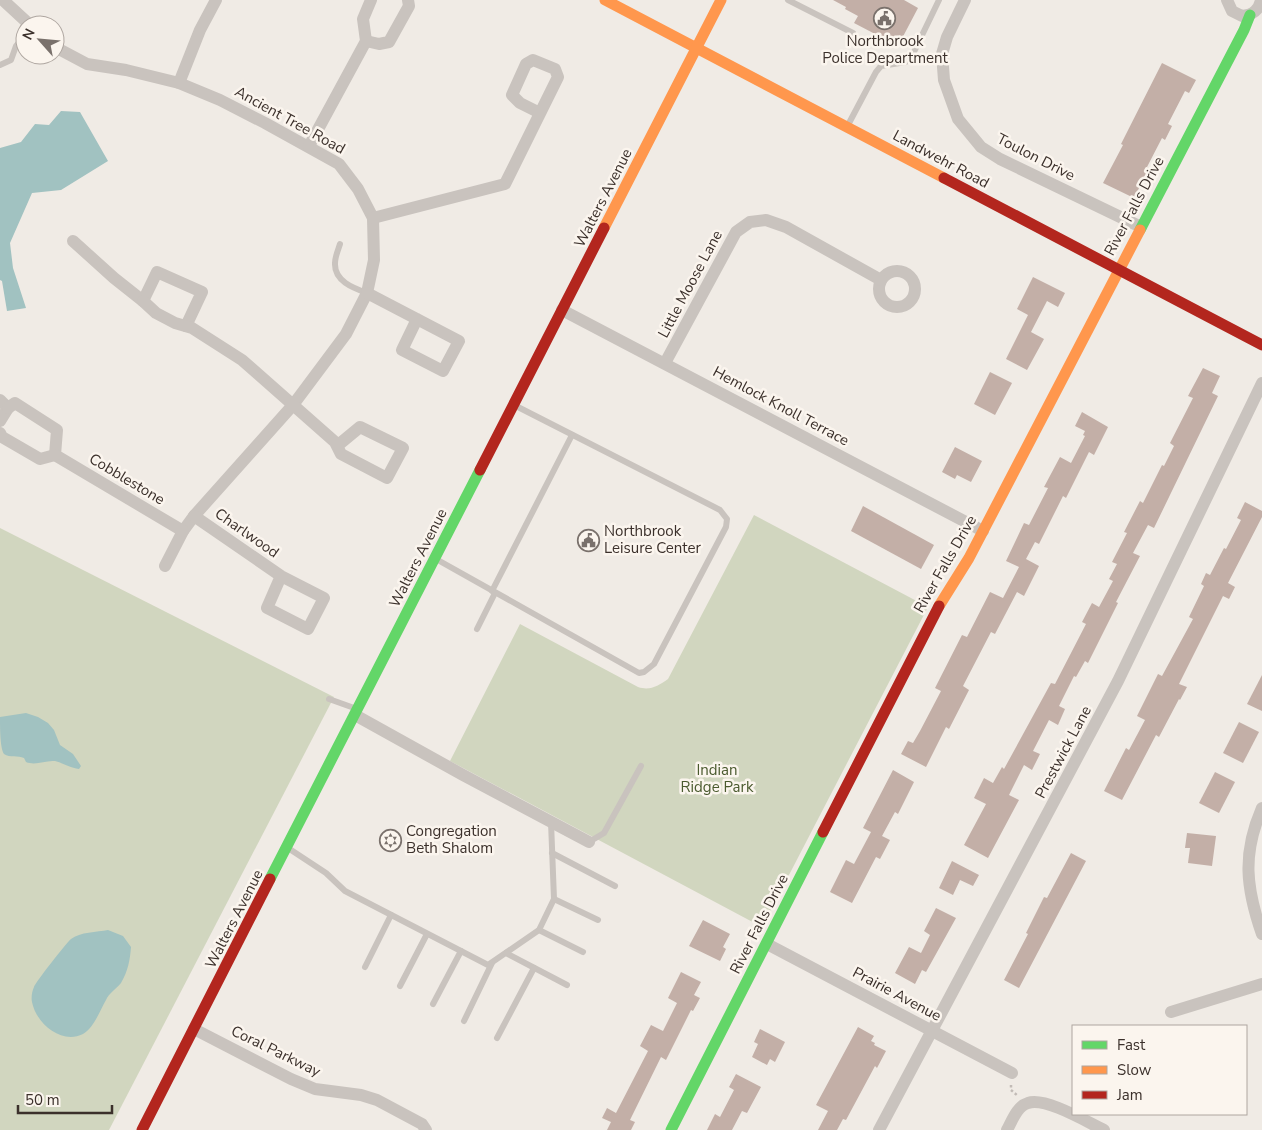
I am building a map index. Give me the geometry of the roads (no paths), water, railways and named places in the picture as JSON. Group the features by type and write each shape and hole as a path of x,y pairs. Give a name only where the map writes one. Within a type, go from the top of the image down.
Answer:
{"main road":[{"name":"Landwehr Road","path":"605,0 1262,345"},
{"name":"Walters Avenue","path":"142,1130 721,0"},
{"name":"River Falls Drive","path":"671,1130 938,609 969,558 1244,30 1250,14"}],"street":[{"path":"3,0 19,15"},
{"path":"179,83 200,30 216,0"},
{"path":"309,146 366,41 363,19 371,0"},
{"path":"366,41 379,44 389,42 409,6 408,0"},
{"name":"Toulon Drive","path":"965,0 947,37 942,54 944,80 958,119 981,147 1000,159 1141,227"},
{"path":"1227,0 1229,8 1235,13 1242,16 1250,14"},
{"name":"River Falls Drive","path":"1250,14 1258,9 1261,0"},
{"name":"Ancient Tree Road","path":"65,52 87,64 126,70 179,83 220,100 309,146 339,164 358,190 373,218 374,260 367,293 346,334 293,406 194,516 183,531 165,566"},
{"path":"373,218 505,184 540,113"},
{"name":"Little Moose Lane","path":"665,363 736,232 750,222 766,220 786,227 881,280"},
{"path":"73,241 156,313 175,323 192,328 242,360 335,442 337,446 341,454 387,478 403,448 360,427 337,446"},
{"path":"144,301 157,272 202,292 186,326"},
{"path":"367,293 417,319 459,342 443,372 402,350 417,319"},
{"name":"Hemlock Knoll Terrace","path":"562,310 983,531"},
{"name":"Prestwick Lane","path":"879,1130 1118,681 1262,383"},
{"path":"0,421 4,404 16,403 57,430 55,455"},
{"name":"Cobblestone","path":"0,433 40,459 55,455 183,531"},
{"name":"Charlwood","path":"194,516 281,576 324,598 308,629 267,608 281,576"},
{"path":"356,712 463,775 589,842"},
{"path":"1262,808 1254,828 1248,876 1252,907 1262,934"},
{"name":"Prairie Avenue","path":"767,944 1012,1073"},
{"path":"1171,1012 1262,984"},
{"name":"Coral Parkway","path":"194,1029 314,1089 361,1095 377,1100 422,1124 426,1130"},
{"path":"1007,1130 1016,1111 1028,1103 1047,1103 1072,1115"},
{"path":"1072,1115 1104,1130"}],"lane":[{"path":"788,0 852,33"},
{"path":"846,127 881,66 906,62 912,56 939,0"},
{"path":"0,65 11,60 15,49"},
{"path":"340,244 334,263 340,279 367,293"},
{"path":"435,558 639,672 644,672 654,664 726,527 727,519 720,510 514,405"},
{"path":"477,629 572,435"},
{"path":"329,699 356,712"},
{"path":"589,842 604,833 641,766"},
{"path":"287,847 326,873 345,890 488,965 539,930 554,899 551,822"},
{"path":"552,853 615,886"},
{"path":"554,899 598,920"},
{"path":"364,967 391,915"},
{"path":"539,930 583,952"},
{"path":"400,986 427,934"},
{"path":"433,1004 461,951"},
{"path":"506,953 567,985"},
{"path":"464,1021 493,961"},
{"path":"497,1038 534,968"}],"water":[{"path":"61,111 80,112 108,161 61,190 32,193 10,243 13,268 26,308 7,311 2,281 0,280 0,148 21,142 35,124 49,125"},
{"path":"26,713 48,723 54,730 60,745 73,754 81,766 79,769 55,761 30,763 26,762 22,757 4,754 1,742 0,717"},
{"path":"108,930 123,936 131,947 123,979 107,998 94,1023 87,1031 75,1037 66,1037 58,1034 44,1024 34,1010 32,992 34,987 71,939 84,934"}],"place":[{"name":"Northbrook Police Department","path":"885,18"},
{"name":"Northbrook Leisure Center","path":"588,540"},
{"name":"Congregation Beth Shalom","path":"390,840"}],"park label":[{"name":"Indian Ridge Park","path":"717,778"}]}
